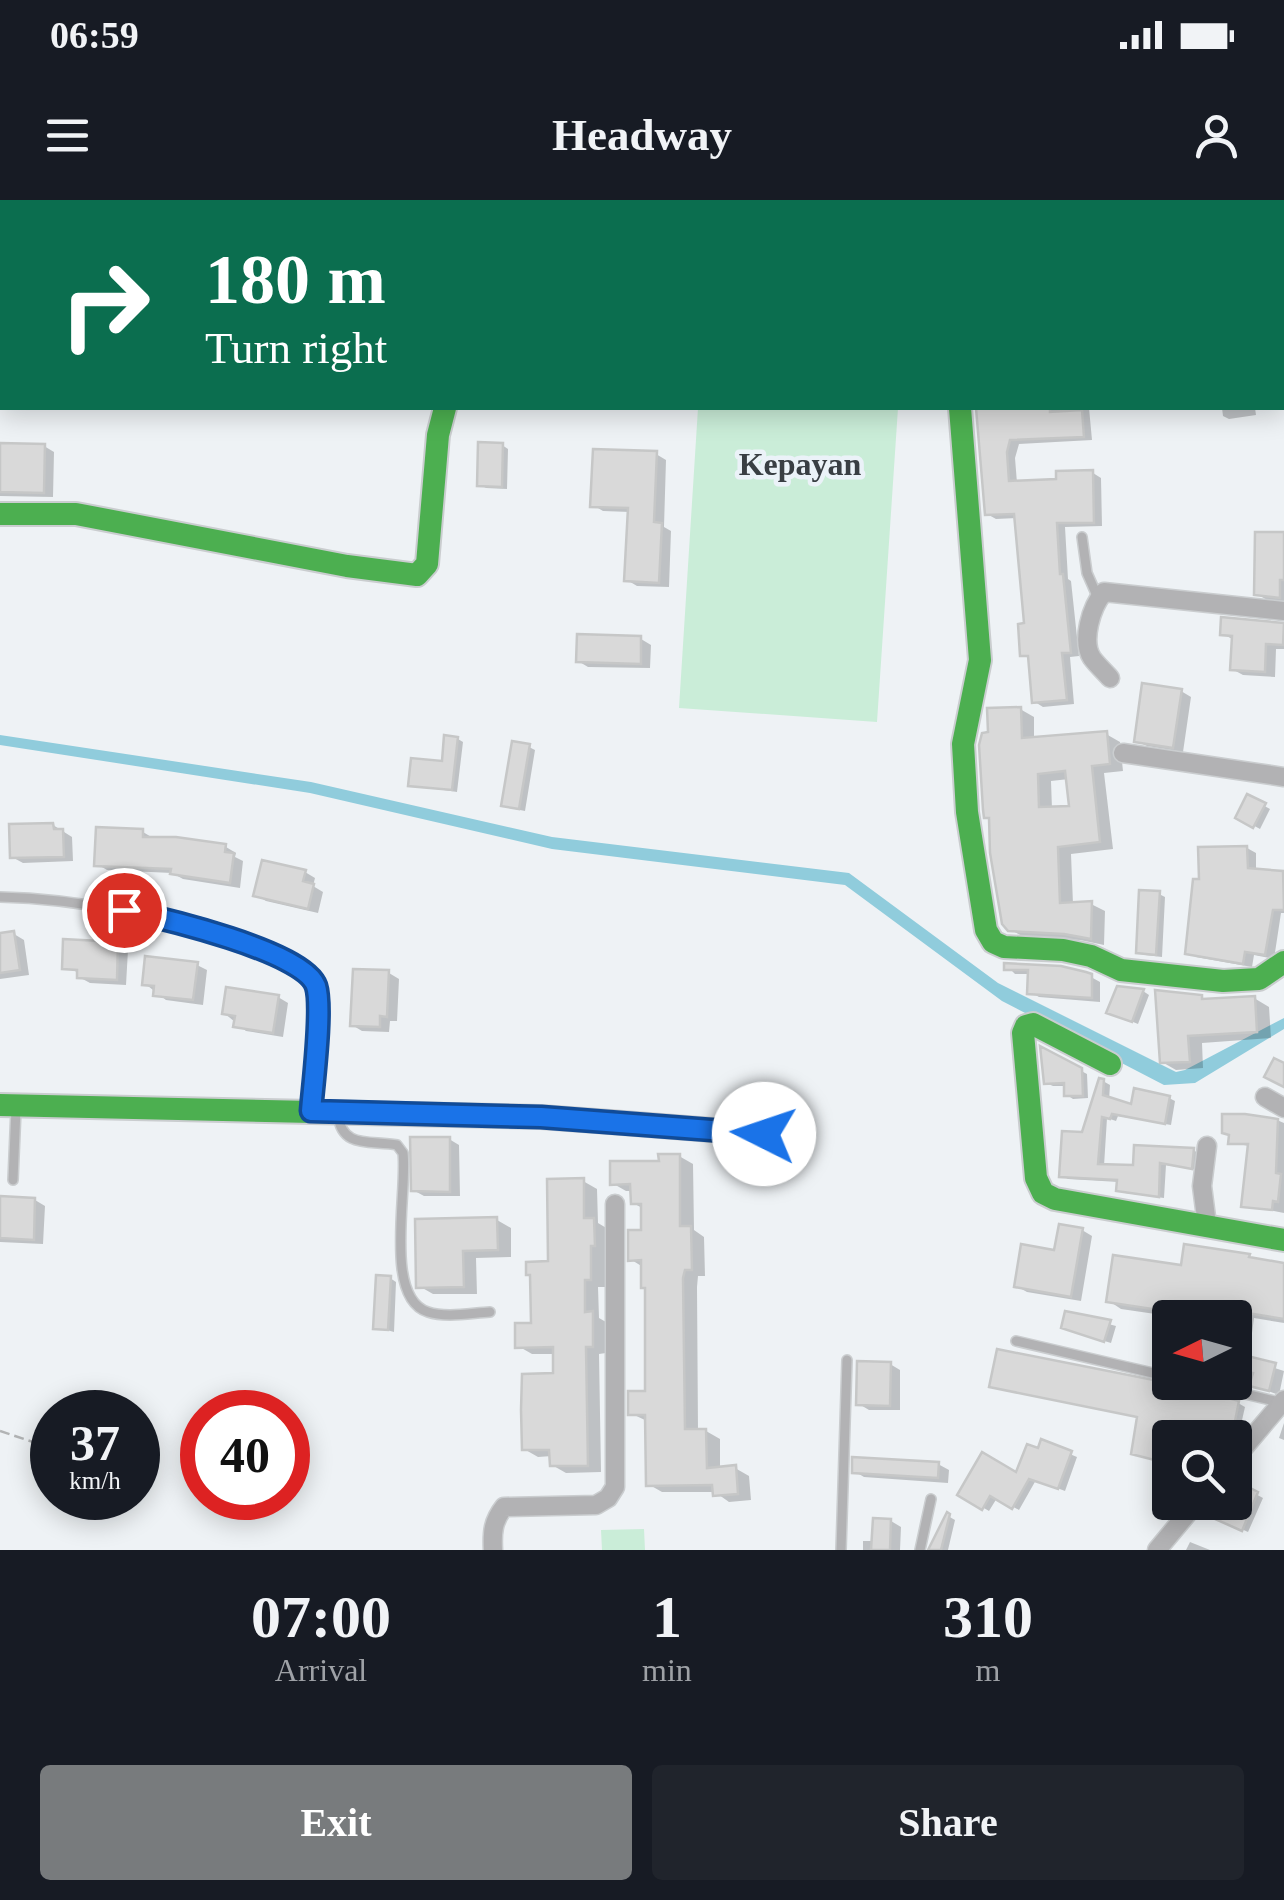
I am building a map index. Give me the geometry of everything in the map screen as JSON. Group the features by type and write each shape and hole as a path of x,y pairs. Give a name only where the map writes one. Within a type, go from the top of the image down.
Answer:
{"street":[{"path":"0,514 76,514 314,560 417,575 426,564 438,435 444,410"},
{"path":"960,410 980,660 963,744 967,812 986,930 993,942 1004,947 1078,953 1135,972 1247,981 1270,974 1284,962"},
{"path":"1110,678 1088,649 1098,598 1104,592 1284,610"},
{"path":"1123,753 1284,777"},
{"path":"1110,1064 1033,1024 1026,1026 1023,1033 1036,1178 1043,1193 1284,1240"},
{"path":"1265,1098 1284,1108"},
{"path":"8,1106 541,1117 764,1134"},
{"path":"1207,1146 1202,1186 1207,1224"},
{"path":"493,1550 492,1531 504,1506 596,1505 608,1498 615,1487 615,1204"},
{"path":"1252,1438 1283,1401"},
{"path":"1156,1550 1182,1520"}],"lane":[{"path":"1082,536 1086,573 1098,598"},
{"path":"0,897 96,905 163,918 276,955 303,968 313,979 318,994 311,1111"},
{"path":"8,1106 14,1180"},
{"path":"337,1112 340,1130 348,1139 397,1145 403,1152 402,1279 413,1303 424,1312 436,1314 490,1312"},
{"path":"1016,1340 1152,1373"},
{"path":"841,1550 847,1360"},
{"path":"1252,1394 1283,1401"},
{"path":"920,1550 931,1499"}],"path":[{"path":"0,1431 30,1441"}],"green space":[{"path":"698,410 898,410 877,722 679,708"},
{"path":"644,1529 645,1550 602,1550 601,1530"}],"water":[{"path":"0,735 311,782 552,837 849,873 998,983 1176,1072 1284,1018 1284,1029 1195,1083 1164,1085 1002,1001 845,885 552,849 310,793 0,745"}],"building":[{"path":"976,410 1082,410 1084,437 1010,440 1007,452 1009,481 1056,479 1056,471 1093,470 1094,523 1057,523 1071,653 1062,653 1067,700 1032,703 1028,656 1020,656 1018,624 1024,623 1014,514 985,515"},
{"path":"478,442 503,443 502,487 477,486"},
{"path":"0,443 45,444 44,493 0,492"},
{"path":"593,449 657,451 654,522 662,523 659,583 624,581 628,508 590,507"},
{"path":"1255,532 1284,532 1280,598 1254,595"},
{"path":"1221,617 1284,623 1283,645 1266,644 1265,672 1230,670 1232,636 1220,635"},
{"path":"577,634 641,636 641,664 576,662"},
{"path":"1142,683 1182,689 1173,748 1134,742"},
{"path":"1021,707 1022,738 1107,731 1110,764 1092,766 1100,842 1058,847 1060,903 1092,901 1091,939 1008,931 1002,924 990,853 989,818 984,818 983,810 979,745 982,733 988,732 987,708","holes":["1065,771 1069,806 1039,807 1038,774"]},
{"path":"444,735 458,737 452,790 408,786 411,758 442,761"},
{"path":"512,741 530,744 519,809 501,806"},
{"path":"1247,794 1266,803 1253,828 1235,818"},
{"path":"53,823 54,829 63,829 64,857 10,858 9,824"},
{"path":"96,827 143,829 143,837 226,844 225,852 234,853 230,883 170,874 171,869 94,866"},
{"path":"1247,846 1248,868 1283,871 1284,910 1273,910 1265,955 1245,952 1243,964 1185,954 1193,879 1199,879 1198,847"},
{"path":"262,860 306,870 303,881 314,884 308,909 253,896"},
{"path":"1139,890 1160,891 1156,955 1136,953"},
{"path":"14,931 20,970 0,973 0,933"},
{"path":"63,939 118,942 117,980 77,978 77,970 62,969"},
{"path":"145,956 198,962 193,1000 153,996 154,986 142,985"},
{"path":"1004,963 1061,966 1092,974 1092,998 1027,994 1028,970 1004,970"},
{"path":"353,969 389,970 387,1017 380,1016 380,1027 350,1026"},
{"path":"1117,986 1144,989 1132,1022 1106,1013"},
{"path":"226,987 279,995 273,1033 233,1027 235,1016 222,1014"},
{"path":"1155,990 1202,995 1202,999 1255,996 1257,1032 1188,1036 1190,1062 1160,1063"},
{"path":"1040,1046 1082,1068 1083,1096 1064,1096 1064,1083 1044,1084"},
{"path":"1274,1058 1284,1063 1284,1087 1264,1077"},
{"path":"1099,1078 1104,1079 1103,1095 1131,1104 1134,1088 1170,1096 1165,1124 1112,1114 1110,1119 1102,1117 1098,1164 1133,1165 1134,1145 1194,1148 1192,1169 1160,1163 1159,1197 1116,1191 1117,1180 1059,1177 1062,1131 1082,1132"},
{"path":"1222,1114 1278,1119 1276,1173 1281,1174 1278,1202 1273,1201 1272,1210 1241,1207 1248,1144 1228,1144 1229,1135 1222,1133"},
{"path":"410,1137 450,1137 450,1192 411,1191"},
{"path":"658,1154 680,1154 680,1226 691,1226 692,1270 685,1270 683,1278 685,1429 706,1429 707,1468 736,1465 738,1494 713,1496 712,1485 646,1486 645,1415 628,1415 628,1391 645,1391 645,1288 641,1288 641,1260 628,1261 628,1230 641,1230 641,1204 631,1204 630,1184 610,1185 610,1161 659,1161"},
{"path":"584,1178 584,1218 594,1218 595,1246 591,1246 591,1280 585,1280 585,1312 593,1311 593,1347 586,1347 588,1466 550,1466 549,1450 522,1450 521,1410 522,1374 553,1373 553,1347 515,1348 515,1323 531,1323 526,1262 548,1261 547,1179"},
{"path":"0,1196 35,1198 34,1240 0,1238"},
{"path":"497,1217 498,1250 463,1251 464,1287 416,1288 415,1219"},
{"path":"1059,1224 1083,1228 1071,1297 1014,1287 1021,1244 1054,1250"},
{"path":"1184,1244 1284,1263 1284,1319 1252,1314 1252,1300 1152,1300 1152,1309 1106,1302 1113,1255 1181,1265"},
{"path":"376,1275 391,1276 388,1330 373,1329"},
{"path":"1065,1311 1111,1320 1104,1342 1061,1328"},
{"path":"997,1349 1152,1380 1152,1400 1239,1401 1235,1420 1152,1420 1152,1459 1131,1454 1137,1417 989,1387"},
{"path":"1252,1357 1276,1363 1269,1391 1252,1387"},
{"path":"857,1361 891,1362 890,1406 856,1405"},
{"path":"1041,1439 1072,1451 1058,1489 1029,1479 1012,1509 990,1496 982,1510 957,1495 982,1452 1016,1472 1027,1444 1038,1448"},
{"path":"852,1457 939,1462 938,1478 852,1473"},
{"path":"947,1512 950,1514 941,1550 928,1550"},
{"path":"873,1518 891,1519 890,1550 871,1550"},
{"path":"1217,1520 1247,1520 1242,1531"}],"traffic: fast":[{"path":"0,514 76,514 347,566 417,575 427,564 438,435 444,410"},
{"path":"960,410 980,660 963,744 967,812 986,930 993,942 1004,947 1063,950 1091,956 1121,970 1223,981 1259,979 1284,962"},
{"path":"1110,1064 1033,1024 1026,1026 1023,1033 1036,1178 1043,1193 1055,1199 1284,1240"},
{"path":"0,1105 541,1117 610,1122"}],"traffic: slow":[{"path":"610,1122 764,1134"}],"district":[{"name":"Kepayan","path":"800,464"}],"route":[{"path":"124,910 214,934 288,960 308,973 318,994 311,1111 541,1117 764,1134"}]}
